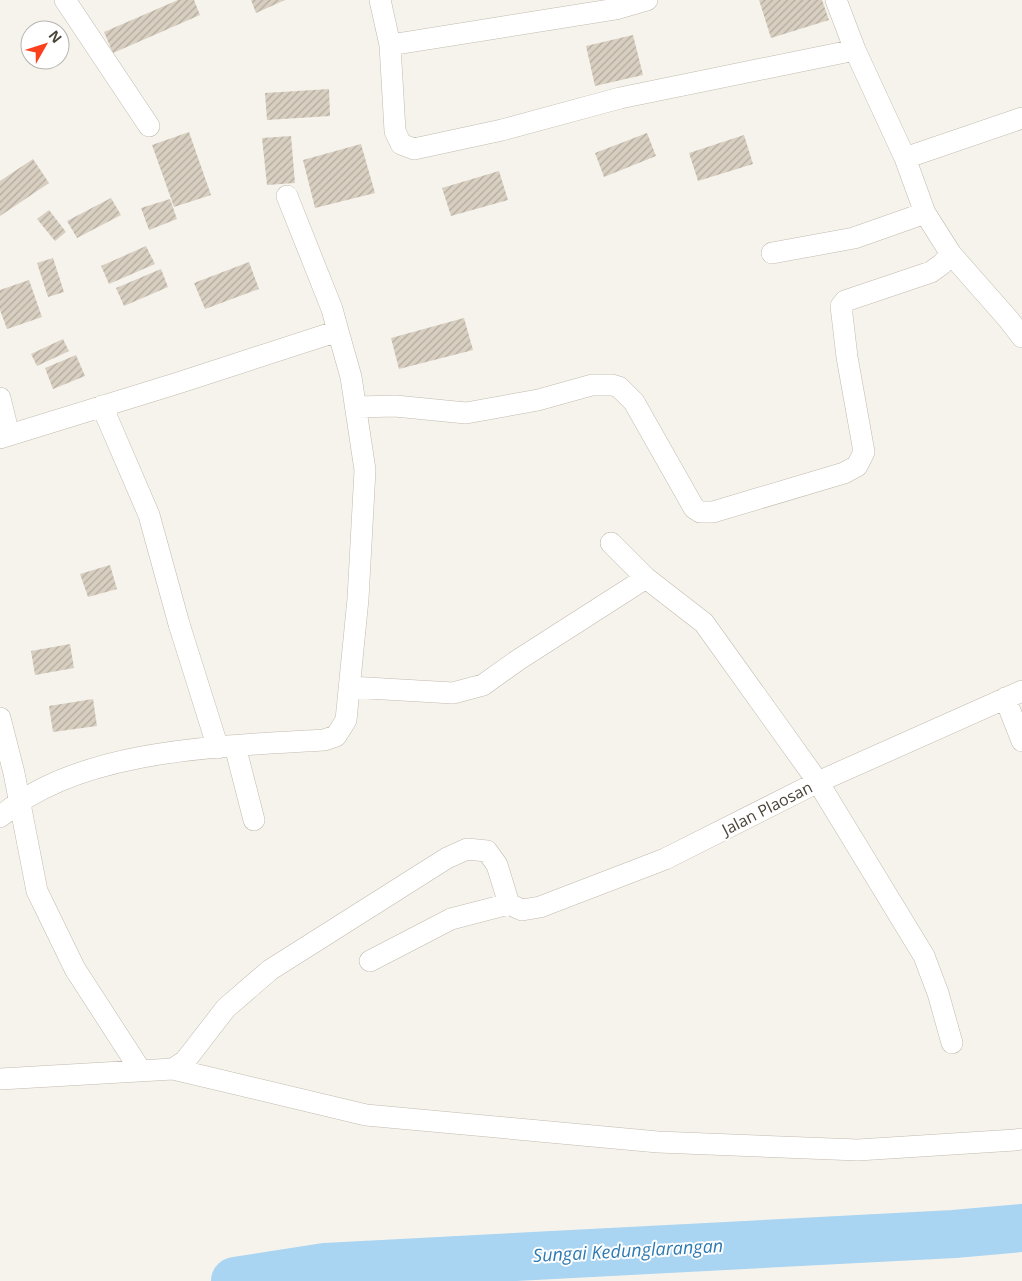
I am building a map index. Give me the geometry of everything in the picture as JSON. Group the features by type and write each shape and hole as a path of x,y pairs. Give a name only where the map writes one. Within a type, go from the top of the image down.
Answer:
{"street":[{"path":"65,0 149,126"},
{"path":"380,0 390,45 394,131 401,144 414,149 502,130 620,98 855,50"},
{"path":"390,45 616,9 647,0"},
{"path":"836,0 855,50 905,158 925,213 951,254 1022,337"},
{"path":"905,158 1022,118"},
{"path":"0,817 20,801 59,780 105,766 147,756 226,747 324,740 336,736 346,720 358,599 365,470 351,377 332,309 287,196"},
{"path":"772,254 854,238 925,213"},
{"path":"357,407 395,406 466,413 538,400 592,385 619,387 634,402 694,508 700,512 713,512 844,473 857,466 864,452 847,357 841,306 846,301 931,272 951,254"},
{"path":"0,398 4,437 338,331"},
{"path":"102,406 149,515 179,624 254,820"},
{"path":"611,543 646,578 704,623 818,782 924,956 938,993 952,1043"},
{"path":"350,687 453,693 483,685 518,660 646,578"},
{"path":"1014,695 1022,741"},
{"name":"Jalan Plaosan","path":"509,904 522,910 540,907 666,859 818,782 1014,695"},
{"path":"0,718 20,801 37,891 75,969 141,1071"},
{"path":"173,1070 185,1061 226,1008 270,970 447,858 467,849 487,851 498,865 509,904 451,919 370,961"},
{"path":"0,1078 173,1070 366,1115 658,1142 858,1150 1022,1139"}],"building":[{"path":"178,0 194,0 200,15 113,53 104,32"},
{"path":"251,0 285,0 256,13"},
{"path":"759,0 822,0 829,20 771,38"},
{"path":"633,35 643,75 595,86 586,46"},
{"path":"329,89 330,116 267,120 265,93"},
{"path":"189,132 211,195 174,207 152,145"},
{"path":"647,133 656,156 604,177 595,153"},
{"path":"744,135 753,164 698,181 689,153"},
{"path":"291,136 295,183 267,185 262,138"},
{"path":"361,144 375,193 315,208 303,160"},
{"path":"33,159 49,183 0,216 0,181"},
{"path":"499,171 508,200 451,216 442,188"},
{"path":"111,198 121,215 77,238 67,221"},
{"path":"170,199 177,219 149,230 141,208"},
{"path":"49,210 66,232 55,241 37,219"},
{"path":"146,246 155,264 109,284 101,266"},
{"path":"53,258 64,292 48,297 37,263"},
{"path":"249,262 259,289 205,309 194,283"},
{"path":"161,269 168,287 124,306 116,288"},
{"path":"29,280 42,317 7,329 0,310 0,290"},
{"path":"464,318 473,350 399,369 391,338"},
{"path":"63,339 69,351 37,366 31,354"},
{"path":"76,355 85,376 53,389 45,368"},
{"path":"110,565 117,589 88,597 80,574"},
{"path":"70,644 74,668 35,675 31,651"},
{"path":"93,699 97,726 53,732 49,706"}],"waterway":[{"name":"Sungai Kedunglarangan","path":"235,1281 325,1267 954,1234 1022,1228"}]}
